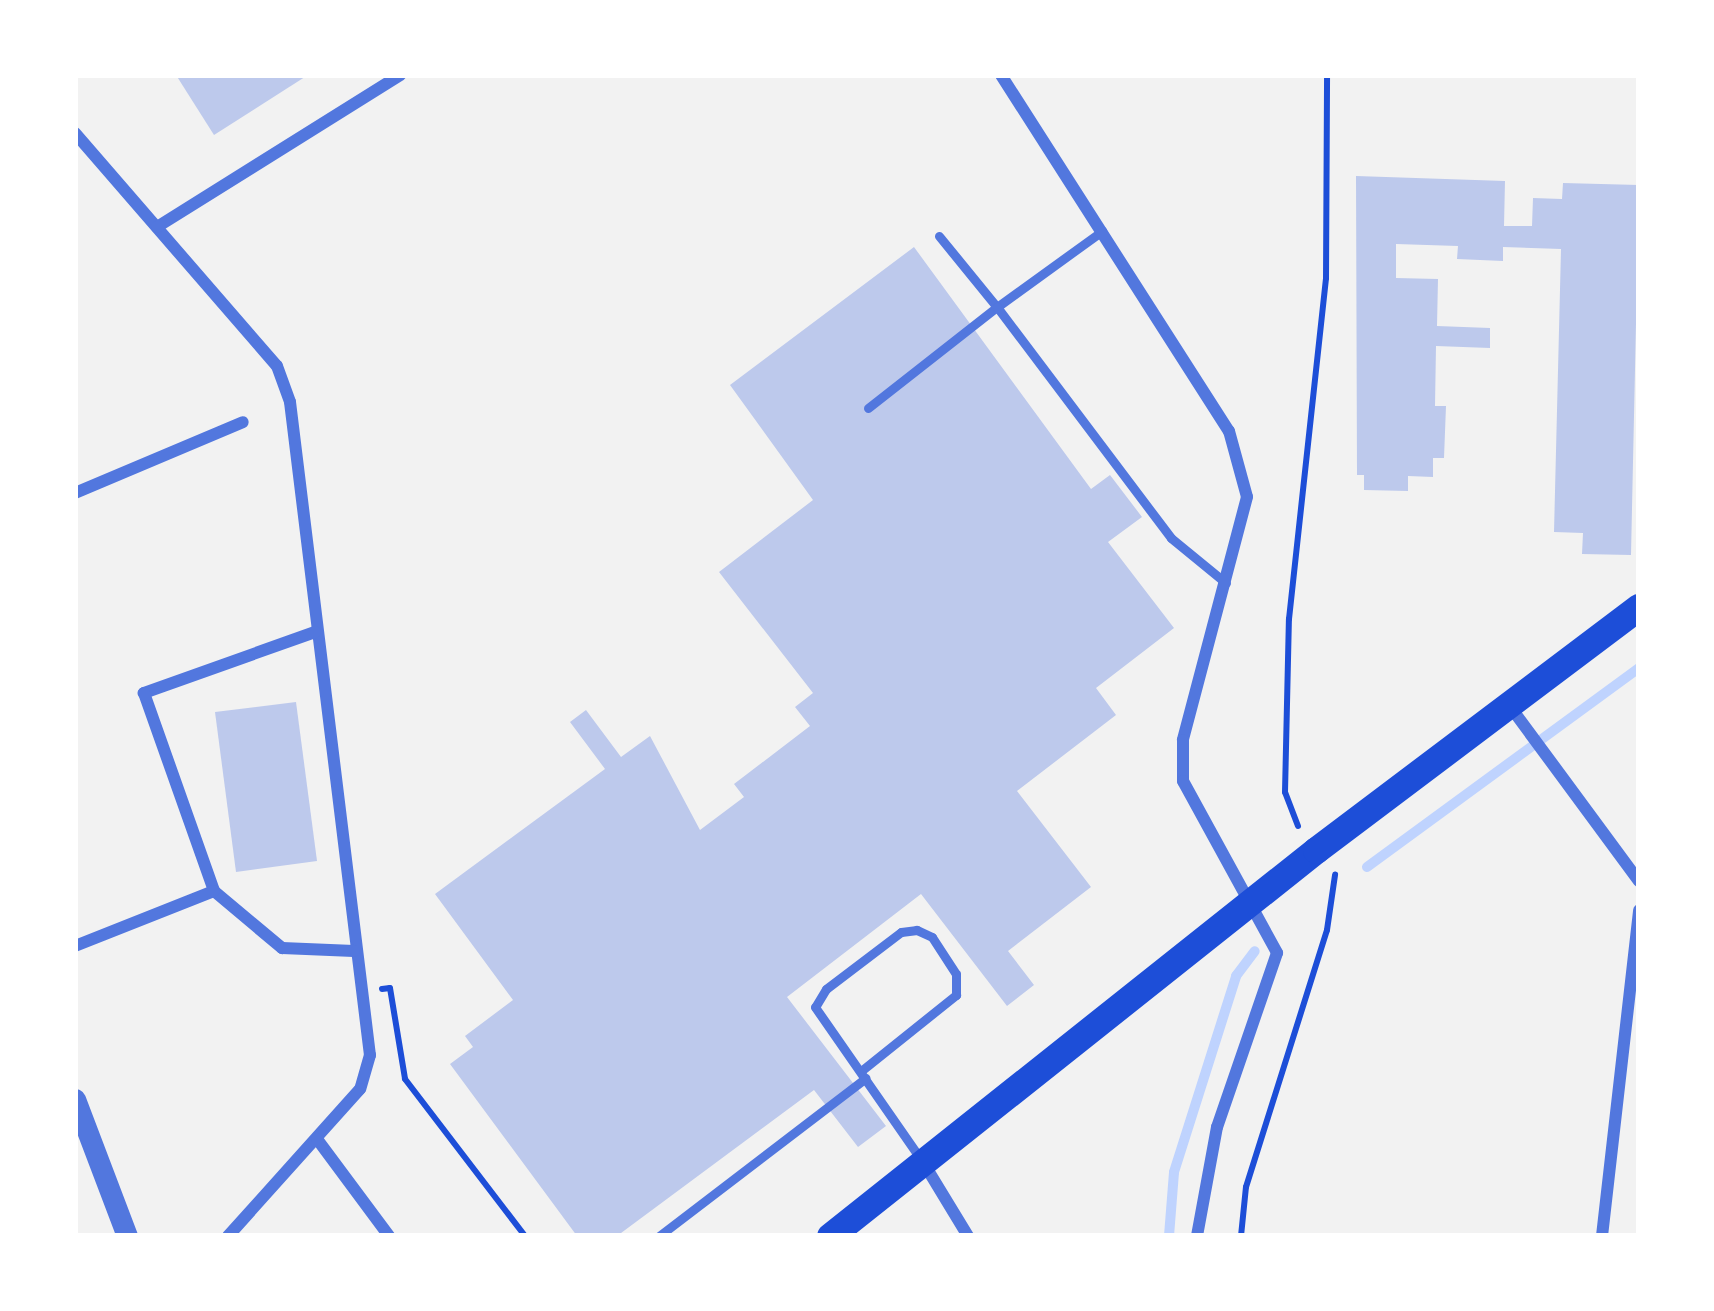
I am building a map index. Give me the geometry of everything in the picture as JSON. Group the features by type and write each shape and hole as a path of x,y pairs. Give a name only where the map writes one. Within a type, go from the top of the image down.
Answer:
{"main road":[{"path":"830,1236 1316,850 1519,719 1639,607"}],"street":[{"path":"157,227 400,75"},
{"path":"1001,75 1241,460 1247,497 1183,740 1183,781 1207,837 1253,901 1277,953 1217,1127 1197,1236"},
{"path":"75,133 277,366 290,402 370,1055 360,1089 228,1236"},
{"path":"75,493 243,422"},
{"path":"315,632 144,693 214,891 282,948 354,952"},
{"path":"1519,719 1639,881"},
{"path":"75,946 214,891"},
{"path":"1602,1236 1639,910"},
{"path":"75,1099 127,1236"},
{"path":"317,1139 389,1236"},
{"path":"922,1160 968,1236"}],"lane":[{"path":"868,408 1102,231"},
{"path":"939,236 1171,538 1226,583"},
{"path":"659,1236 863,1075 956,995 956,974 932,937 916,930 901,932 817,998 863,1075 922,1160"}],"path":[{"path":"1240,1236 1246,1187 1327,930 1336,877 1286,792 1288,619 1326,278 1328,75"},
{"path":"361,993 390,988 405,1079 525,1236"}],"building":[{"path":"176,75 308,75 214,135"},
{"path":"1356,176 1505,181 1504,226 1532,226 1533,198 1562,199 1563,183 1639,185 1631,555 1582,554 1583,533 1554,532 1561,249 1503,247 1503,261 1457,259 1458,246 1396,244 1396,278 1438,279 1437,326 1490,328 1490,348 1436,346 1435,406 1446,406 1444,458 1433,458 1433,477 1408,476 1408,491 1364,490 1364,475 1357,475"},
{"path":"914,247 1091,489 1110,475 1142,517 1108,542 1174,628 1096,688 1116,715 1017,791 1091,887 1008,951 1034,985 1007,1006 921,894 787,997 886,1126 858,1147 814,1090 617,1236 577,1236 450,1064 473,1047 465,1036 513,1000 435,894 605,769 570,722 586,710 621,757 650,736 700,830 744,797 734,784 810,726 795,707 813,693 719,572 813,500 730,385"},
{"path":"296,702 317,861 236,872 215,712"}],"waterway":[{"path":"1367,867 1639,668"},
{"path":"1169,1236 1174,1172 1236,976 1255,951"}]}
